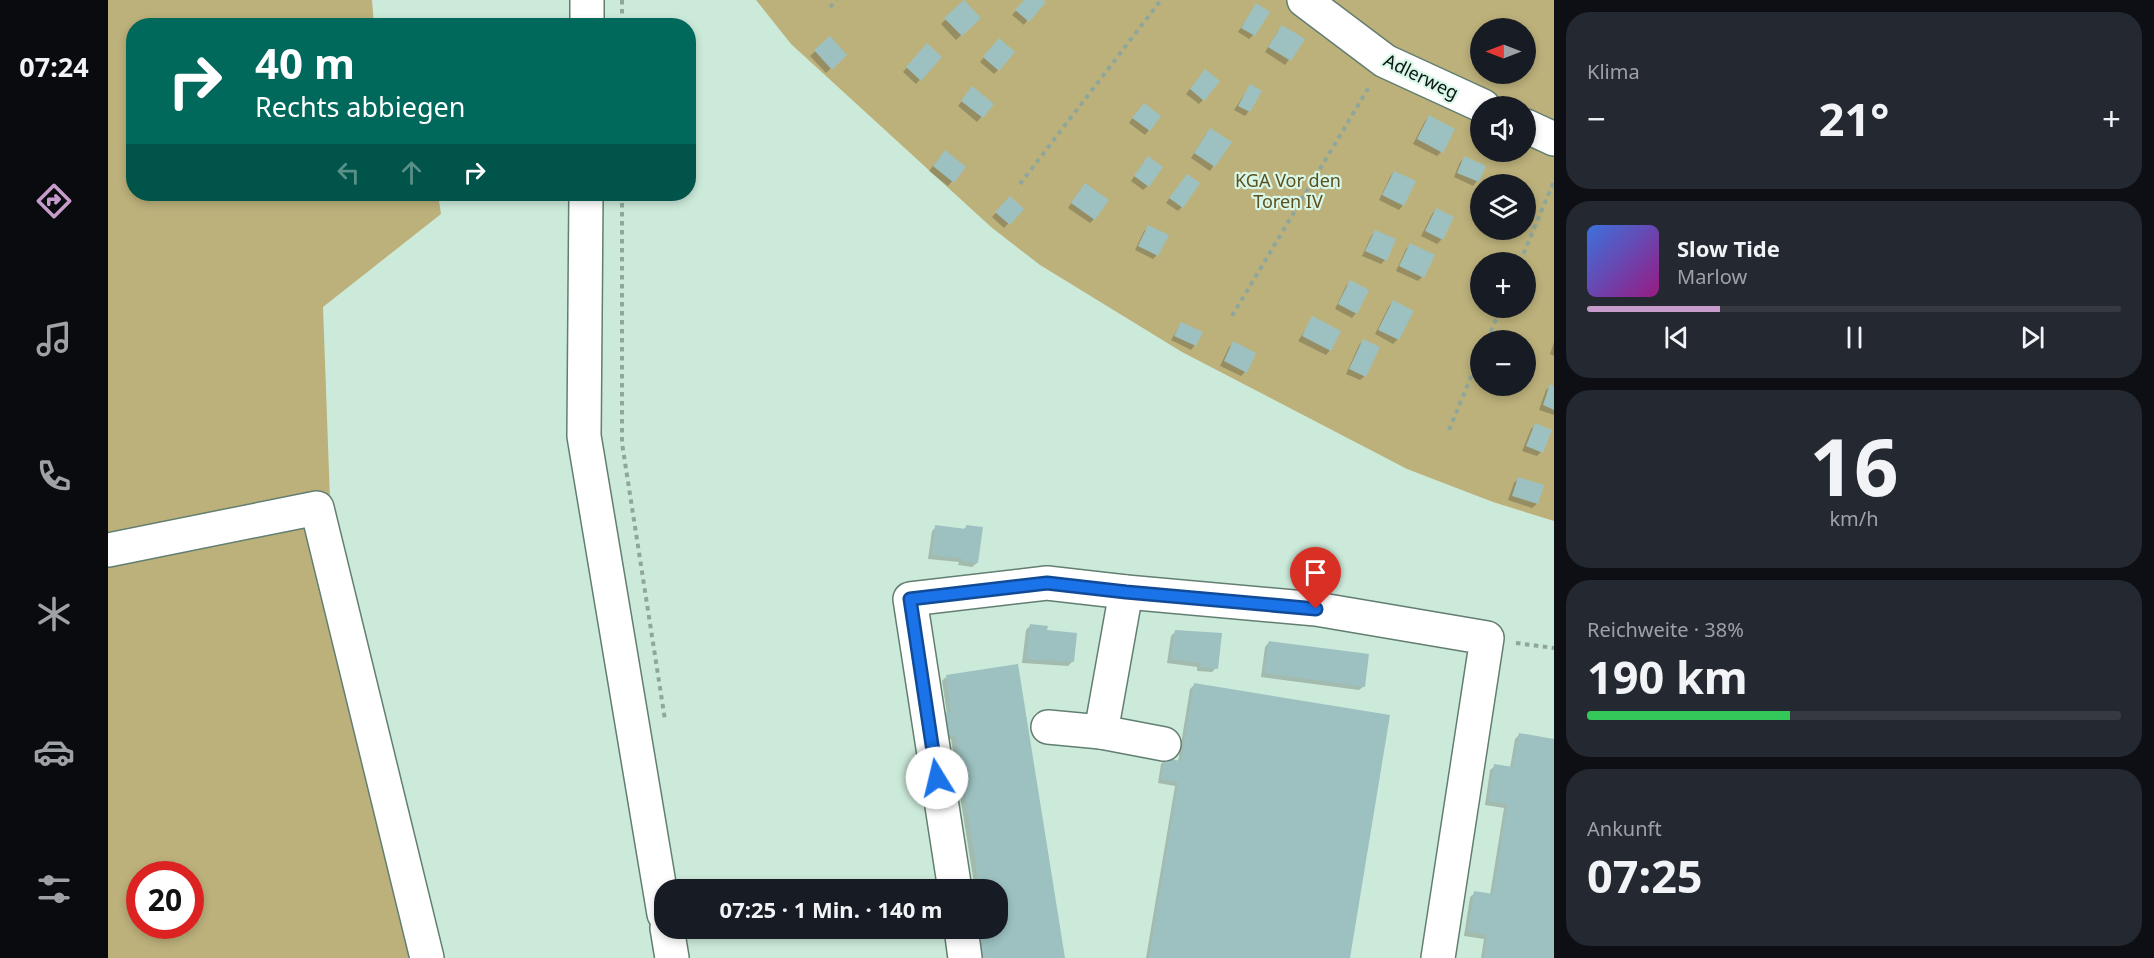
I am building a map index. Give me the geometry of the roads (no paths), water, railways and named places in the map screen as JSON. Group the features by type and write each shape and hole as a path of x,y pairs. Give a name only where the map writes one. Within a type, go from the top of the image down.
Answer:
{"lane":[{"path":"587,0 587,18"},
{"name":"Adlerweg","path":"1304,0 1385,61 1470,100"},
{"path":"1536,131 1554,140"},
{"path":"586,201 584,436 658,879"},
{"path":"108,550 317,508 427,958"},
{"path":"952,879 910,599 1047,583 1316,609 1487,638 1438,958"},
{"path":"1101,732 1126,592"},
{"path":"1048,727 1101,732 1164,744"},
{"path":"669,939 672,958"},
{"path":"962,939 965,958"}],"park label":[{"name":"KGA Vor den Toren IV","path":"1288,192"}]}
